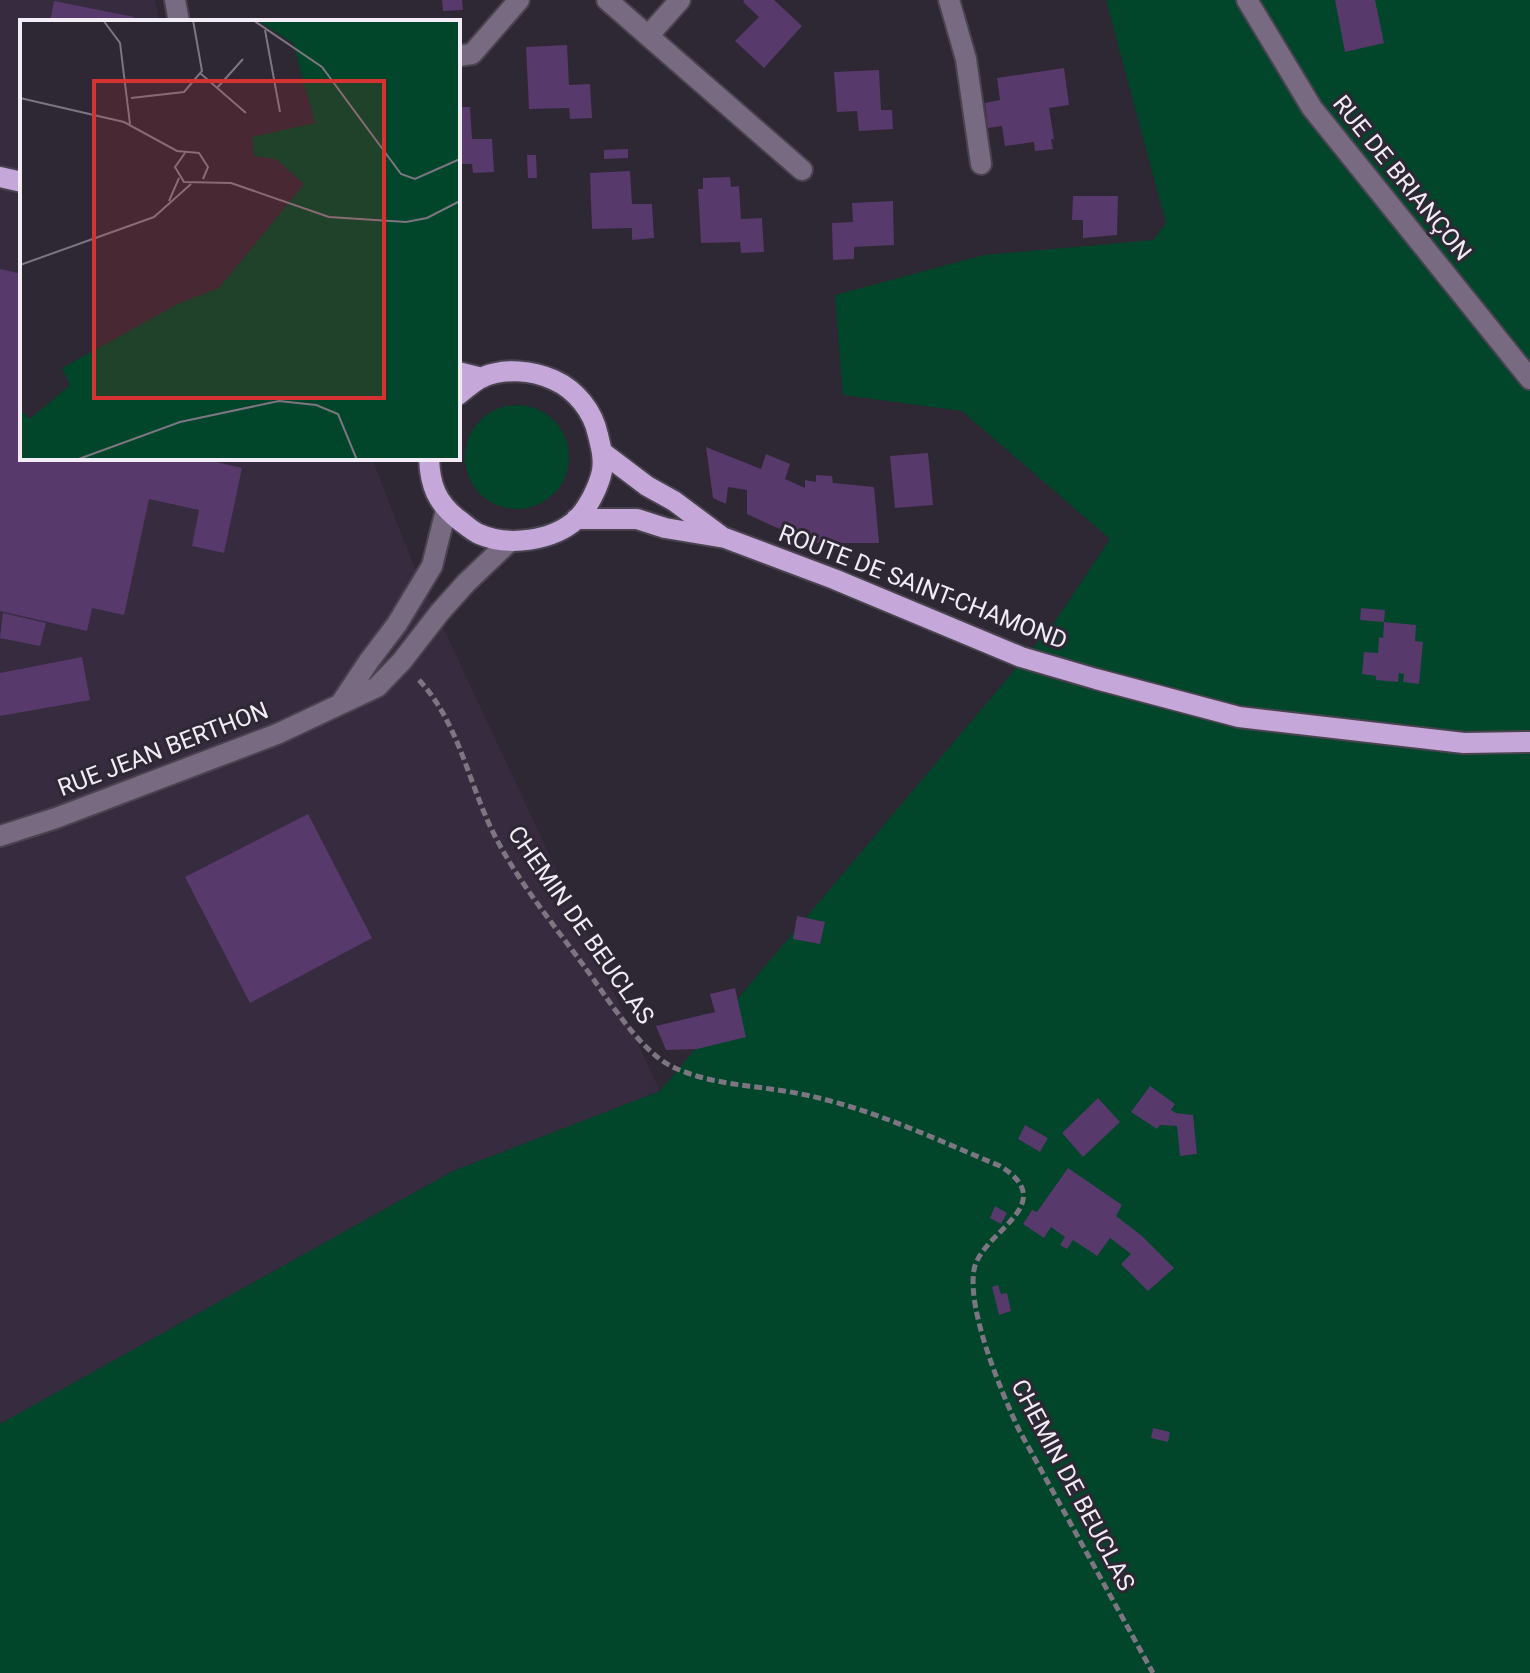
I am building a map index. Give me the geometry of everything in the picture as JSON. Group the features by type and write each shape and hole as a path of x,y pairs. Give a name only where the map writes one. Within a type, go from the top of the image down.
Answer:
{"main road":[{"path":"0,177 20,182"},
{"path":"429,460 434,491 446,510 477,534 510,541 535,539 576,519 597,486 602,471 602,452 597,428 587,408 571,391 554,380 532,373 506,371 482,378 460,394"},
{"path":"460,372 482,378"},
{"path":"602,452 725,538"},
{"path":"576,519 637,519 665,528 725,538"},
{"name":"ROUTE DE SAINT-CHAMOND","path":"725,538 834,579 1021,657 1239,717 1464,743 1530,742"}],"street":[{"path":"175,0 179,20"},
{"path":"460,56 472,54 519,0"},
{"path":"607,0 802,170"},
{"path":"648,36 680,0"},
{"path":"949,0 966,59 981,164"},
{"name":"RUE DE BRIANÇON","path":"1247,0 1312,108 1530,379"},
{"path":"341,703 397,624 432,566 446,510"},
{"name":"RUE JEAN BERTHON","path":"0,836 56,818 277,734 377,687 457,593 510,541"}],"path":[{"name":"CHEMIN DE BEUCLAS","path":"402,661 431,694 446,719 489,824 512,867 646,1047 670,1066 709,1079 799,1093 881,1117 1015,1175 1024,1189 1021,1205 1010,1223 986,1247 974,1265 972,1286 982,1331 1003,1395 1019,1430 1153,1673"}],"shaded area":[{"path":"0,0 155,0 159,20 20,20 20,460 373,460 411,559 660,1091 453,1171 0,1424"}],"green space":[{"path":"1106,0 1530,0 1530,1673 0,1673 0,1424 453,1171 660,1091 1054,623 1110,539 962,411 843,395 835,295 984,255 1153,240 1166,223"},
{"path":"517,405 537,409 554,420 565,437 569,457 565,477 554,494 537,505 517,509 497,505 480,494 469,477 465,457 469,437 480,420 497,409"}],"building":[{"path":"442,0 462,0 463,10 443,11"},
{"path":"744,0 774,0 802,26 764,68 735,41 759,17"},
{"path":"1335,0 1375,0 1384,43 1345,52"},
{"path":"54,1 134,17 133,20 50,20"},
{"path":"567,45 569,85 590,84 592,118 570,119 569,108 529,109 526,47"},
{"path":"1064,68 1069,105 1049,108 1053,149 1035,151 1034,142 1005,146 1002,126 988,128 985,103 1000,100 997,78"},
{"path":"879,70 881,110 892,110 893,129 859,131 857,111 837,112 834,72"},
{"path":"460,107 470,107 472,139 492,139 494,172 473,173 472,164 460,164"},
{"path":"628,149 628,158 604,159 604,150"},
{"path":"527,155 536,155 537,178 528,178"},
{"path":"630,171 632,204 652,204 654,238 632,240 632,228 592,229 590,173"},
{"path":"730,177 731,187 739,186 741,219 762,218 764,252 741,253 740,242 701,243 698,189 703,189 703,178"},
{"path":"1073,196 1118,196 1117,235 1083,238 1083,220 1072,220"},
{"path":"893,201 894,245 854,247 854,259 833,260 832,223 853,222 852,203"},
{"path":"0,269 20,274 20,460 208,460 242,468 224,553 192,546 199,510 149,499 124,615 92,608 87,631 0,611"},
{"path":"706,447 761,469 766,454 790,464 785,479 805,488 805,480 816,482 816,475 832,476 833,483 874,487 879,543 817,543 775,527 747,514 747,490 728,487 726,504 713,498"},
{"path":"928,453 933,505 895,508 890,456"},
{"path":"1361,608 1385,610 1384,622 1360,620"},
{"path":"3,613 46,623 40,646 0,638"},
{"path":"1384,622 1416,625 1415,641 1423,642 1419,684 1403,682 1404,674 1399,673 1398,682 1376,680 1376,676 1362,674 1364,652 1378,653"},
{"path":"82,657 90,700 0,716 0,673"},
{"path":"308,814 372,938 250,1003 185,877"},
{"path":"797,916 825,922 820,944 793,939"},
{"path":"735,988 746,1037 697,1049 666,1050 656,1026 715,1012 710,994"},
{"path":"1150,1086 1175,1104 1171,1110 1193,1115 1197,1154 1180,1156 1177,1126 1160,1125 1157,1129 1131,1112"},
{"path":"1098,1098 1120,1122 1083,1157 1062,1133"},
{"path":"1025,1125 1048,1138 1040,1152 1018,1139"},
{"path":"1068,1168 1122,1205 1116,1216 1142,1236 1174,1268 1148,1291 1121,1264 1131,1254 1110,1238 1097,1256 1073,1240 1067,1249 1060,1245 1065,1237 1051,1227 1044,1238 1023,1224 1032,1210 1037,1212"},
{"path":"995,1206 1007,1213 1001,1224 990,1218"},
{"path":"998,1285 1001,1294 1007,1293 1011,1311 999,1315 992,1287"},
{"path":"1153,1428 1170,1432 1168,1442 1151,1438"}]}
